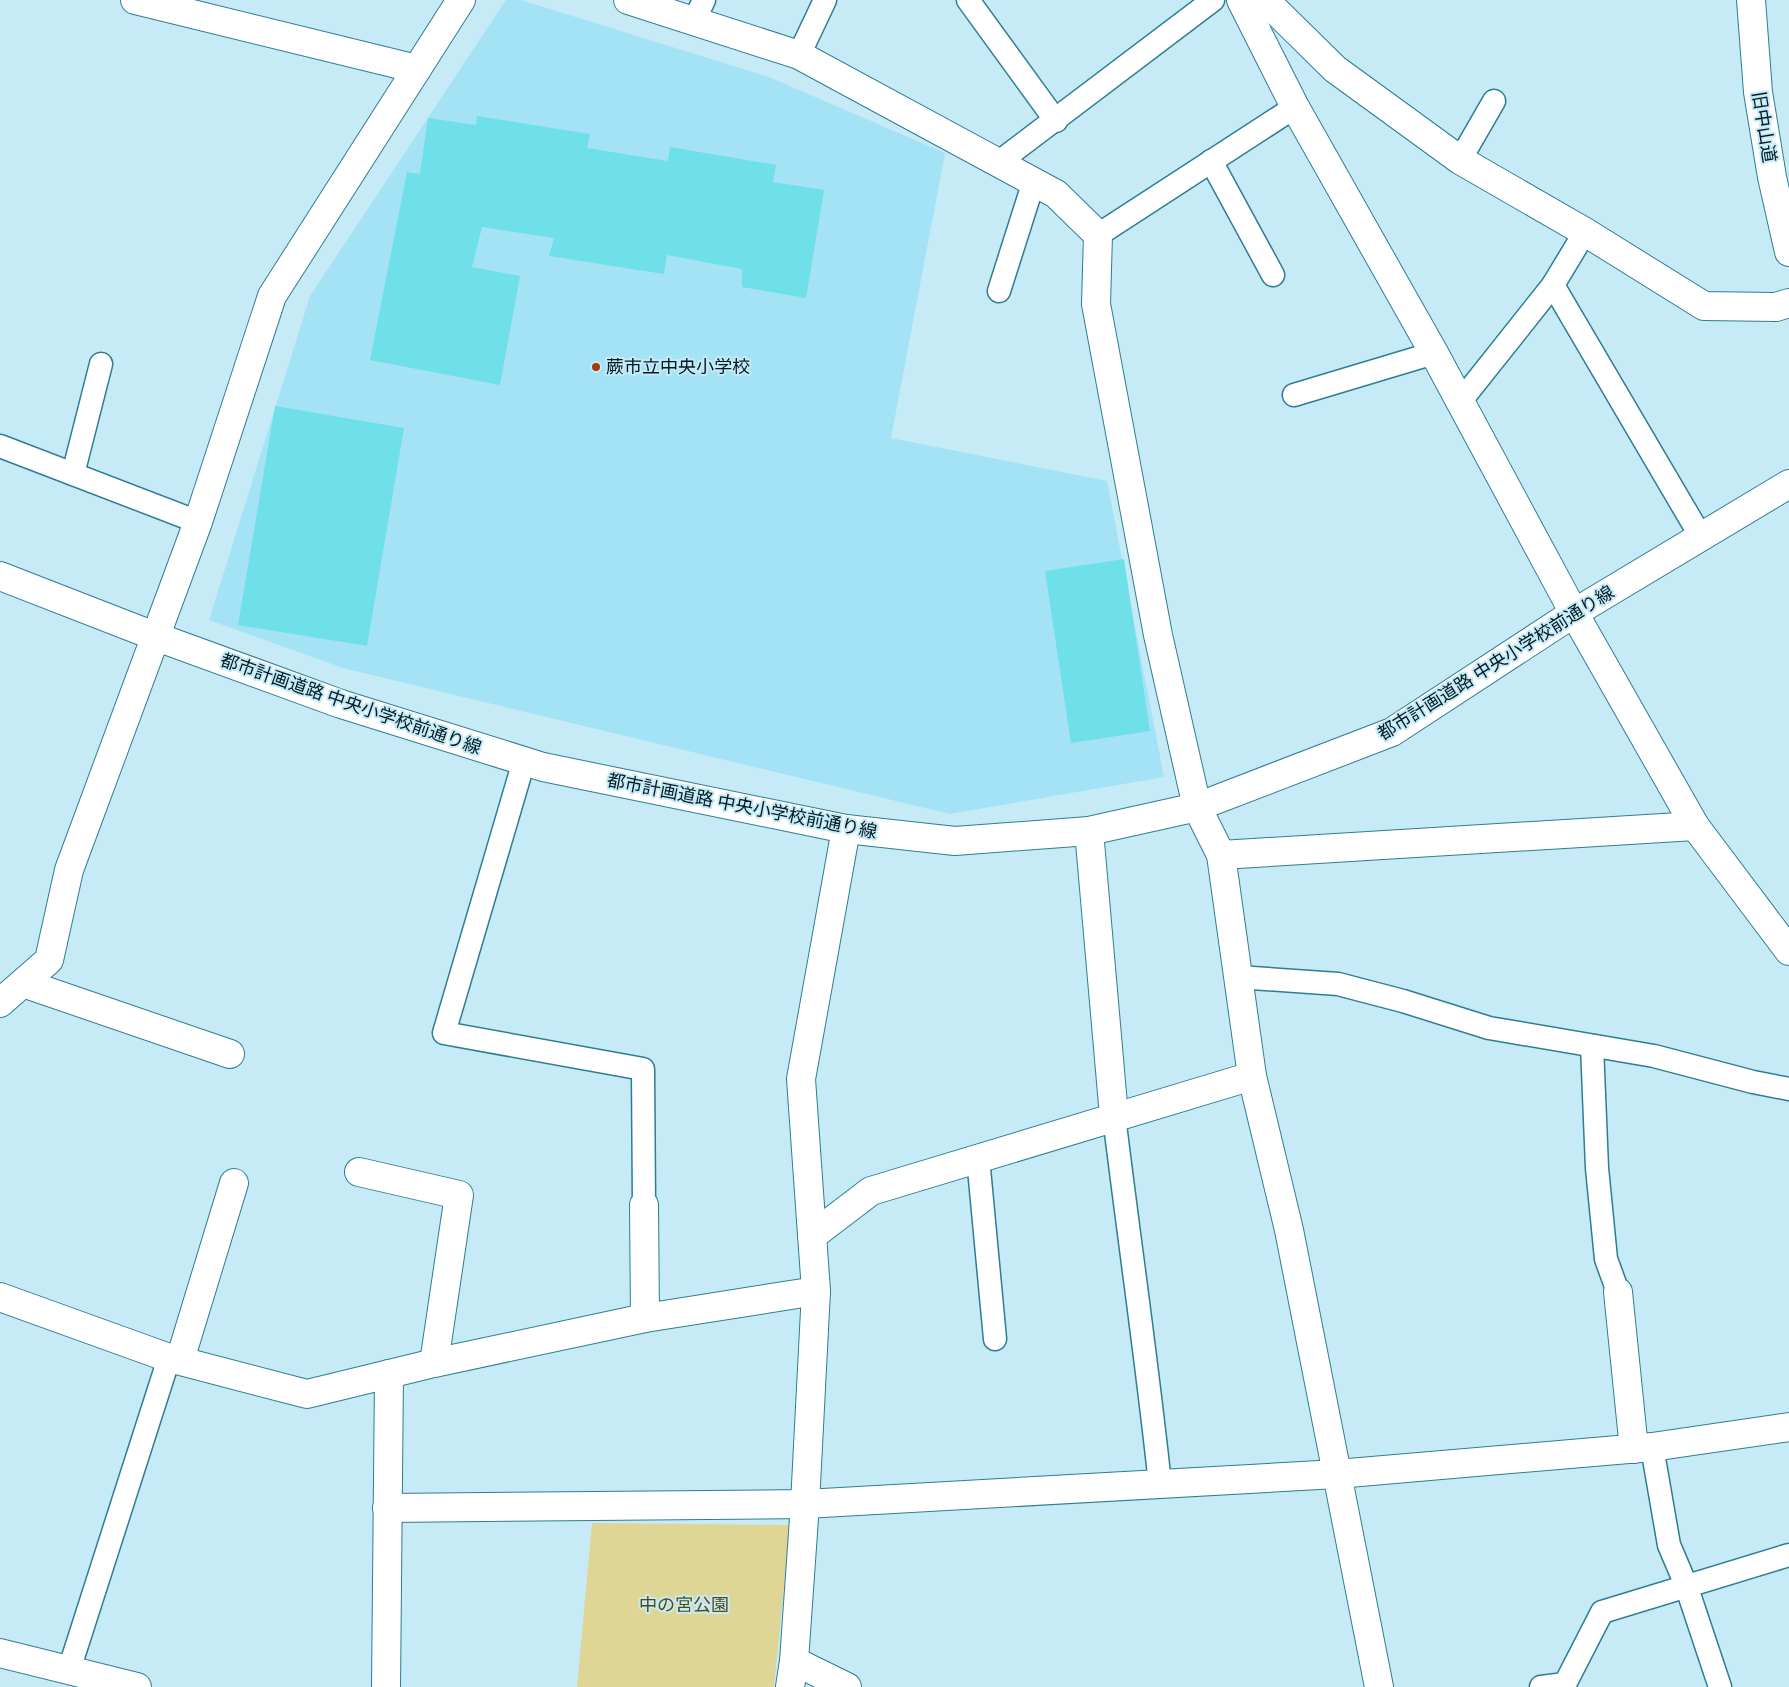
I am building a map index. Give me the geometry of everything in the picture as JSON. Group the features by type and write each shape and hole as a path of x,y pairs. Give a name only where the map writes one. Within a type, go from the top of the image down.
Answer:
{"street":[{"path":"135,0 417,69"},
{"path":"0,1003 48,960 69,870 157,637 198,522 272,296 461,0"},
{"path":"628,0 699,11 799,55 1056,194 1098,235 1096,304 1158,635 1197,807 1221,855 1252,1076 1289,1230 1379,1687"},
{"path":"1241,0 1295,107 1434,353 1574,614 1695,826 1789,951"},
{"name":"旧中山道","path":"1751,0 1758,92 1772,177 1789,252"},
{"path":"1272,3 1335,69 1460,160 1585,232 1704,306 1776,307 1789,303"},
{"name":"都市計画道路 中央小学校前通り線","path":"0,576 157,637 341,704 524,762 846,829 956,841 1089,831 1197,807 1392,732 1574,614 1789,484"},
{"path":"1221,855 1695,826"},
{"path":"846,829 801,1079 816,1291 805,1504 792,1674 846,1687"},
{"path":"1089,831 1114,1116"},
{"path":"23,983 230,1054"},
{"path":"812,1236 871,1191 1114,1116 1252,1076"},
{"path":"359,1172 459,1195 434,1364"},
{"path":"175,1359 234,1183"},
{"path":"644,1205 645,1318"},
{"path":"0,1297 175,1359 307,1394 389,1374 645,1318 816,1291"},
{"path":"1618,1292 1643,1448"},
{"path":"386,1687 389,1374"},
{"path":"387,1508 805,1504 1337,1474 1643,1448 1789,1427"},
{"path":"0,1653 137,1687"}],"lane":[{"path":"799,55 826,0"},
{"path":"968,0 1056,121"},
{"path":"999,162 1056,121 1213,0"},
{"path":"1460,160 1494,101"},
{"path":"1098,235 1295,107"},
{"path":"1211,162 1273,275"},
{"path":"999,291 1034,181"},
{"path":"1460,402 1553,285 1585,232"},
{"path":"1553,285 1701,537"},
{"path":"1294,395 1434,353"},
{"path":"73,474 102,364"},
{"path":"0,446 198,522"},
{"path":"524,762 444,1032 644,1068 644,1205"},
{"path":"1238,977 1338,984 1404,1001 1488,1028 1654,1056 1753,1082 1789,1089"},
{"path":"1592,1046 1597,1168 1606,1259 1618,1292"},
{"path":"1114,1116 1148,1367 1160,1484"},
{"path":"978,1158 995,1339"},
{"path":"69,1670 175,1359"},
{"path":"1643,1448 1669,1545 1686,1585 1720,1687"},
{"path":"1542,1687 1566,1684 1602,1612 1789,1554"}],"shaded area":[{"name":"蕨市立中央小学校","path":"506,0 521,0 769,77 945,153 891,438 1107,481 1164,777 950,814 343,668 209,620 310,296"}],"green space":[{"name":"中の宮公園","path":"592,1523 790,1525 774,1687 577,1687"}],"building":[{"path":"477,116 590,134 587,148 668,161 670,147 776,165 773,182 824,190 806,298 742,287 742,269 667,255 664,274 549,256 554,238 482,227 472,267 520,276 500,385 370,360 407,172 420,174 428,118 476,125"},
{"path":"275,406 404,428 367,646 238,625"},
{"path":"1124,559 1150,731 1071,743 1045,571"}],"place":[{"name":"蕨市立中央小学校","path":"596,367"}]}
